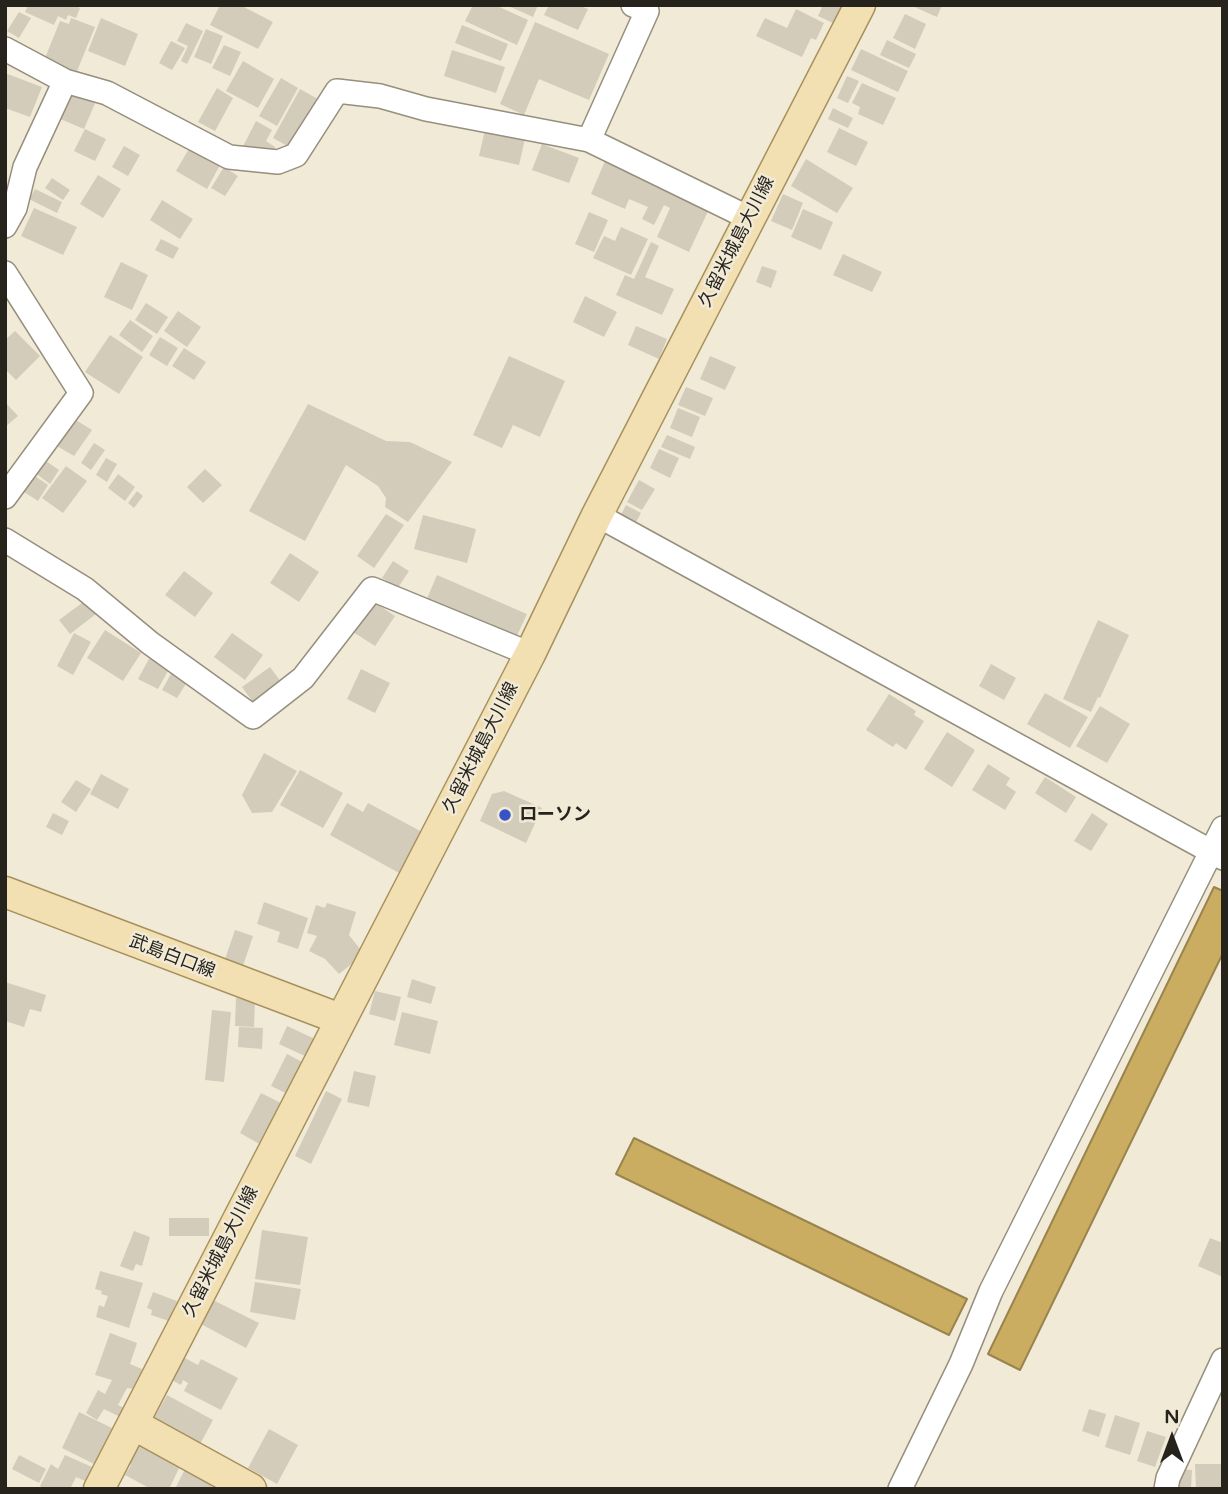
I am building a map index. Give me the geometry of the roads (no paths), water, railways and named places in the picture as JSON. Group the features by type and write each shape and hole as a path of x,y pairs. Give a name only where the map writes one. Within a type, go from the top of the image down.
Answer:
{"main road":[{"name":"久留米城島大川線","path":"99,1489 530,654 597,515 860,5"},
{"name":"武島白口線","path":"5,892 340,1019"},
{"path":"133,1424 251,1489"}],"street":[{"path":"589,140 644,7"},
{"path":"5,49 65,81 107,93 229,157 278,162 296,155 337,91 380,96 425,109 589,140 749,218"},
{"path":"5,226 15,208 25,167 65,81"},
{"path":"5,274 80,393 5,498"},
{"path":"597,515 1217,855"},
{"path":"5,540 85,589 149,643 253,717 303,678 372,589 530,654"},
{"path":"900,1489 961,1364 991,1291 1217,855 1223,828"},
{"path":"1166,1489 1168,1478 1223,1360"}],"place":[{"name":"ローソン","path":"505,815"}]}
